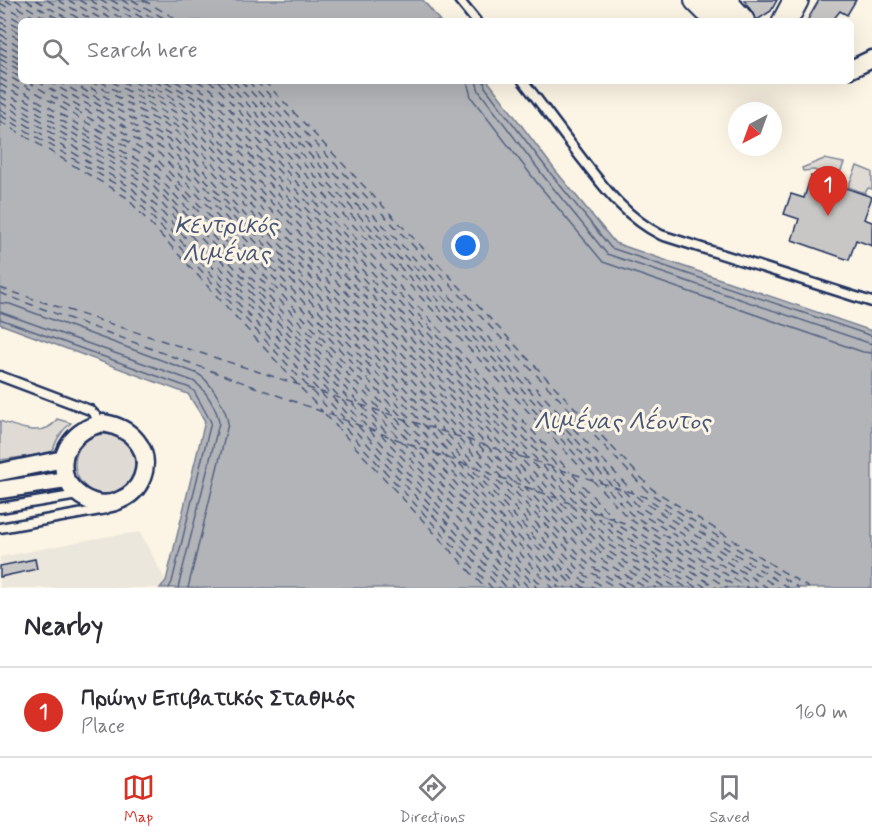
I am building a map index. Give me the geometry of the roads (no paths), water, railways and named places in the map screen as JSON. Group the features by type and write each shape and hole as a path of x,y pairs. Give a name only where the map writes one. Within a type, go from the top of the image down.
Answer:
{"main road":[{"path":"697,0 714,18"},
{"path":"723,0 739,18"},
{"path":"787,18 796,0"}],"street":[{"path":"854,68 872,59"},
{"path":"103,423 116,425 136,439 142,450 145,465 143,477 128,497 115,503 99,504 78,495 66,480 64,459 69,444 79,432 89,426 103,423"},
{"path":"0,472 64,459"},
{"path":"0,490 66,480"}],"lane":[{"path":"459,0 474,18"},
{"path":"525,84 606,190 622,208 647,228 660,235 872,302"},
{"path":"0,376 90,410 103,423"},
{"path":"0,508 78,495"},
{"path":"0,528 108,509 115,507 128,497"}],"water":[{"path":"0,0 423,0 438,18 18,18 18,84 490,84 555,170 615,243 872,331 872,588 160,588 166,581 205,421 188,394 0,324"}],"place":[{"name":"Πρώην Επιβατικός Σταθμός","path":"828,216"}],"water label":[{"name":"Κεντρικός Λιμένας","path":"226,239"},
{"name":"Λιμένας Λέοντος","path":"622,421"}]}
